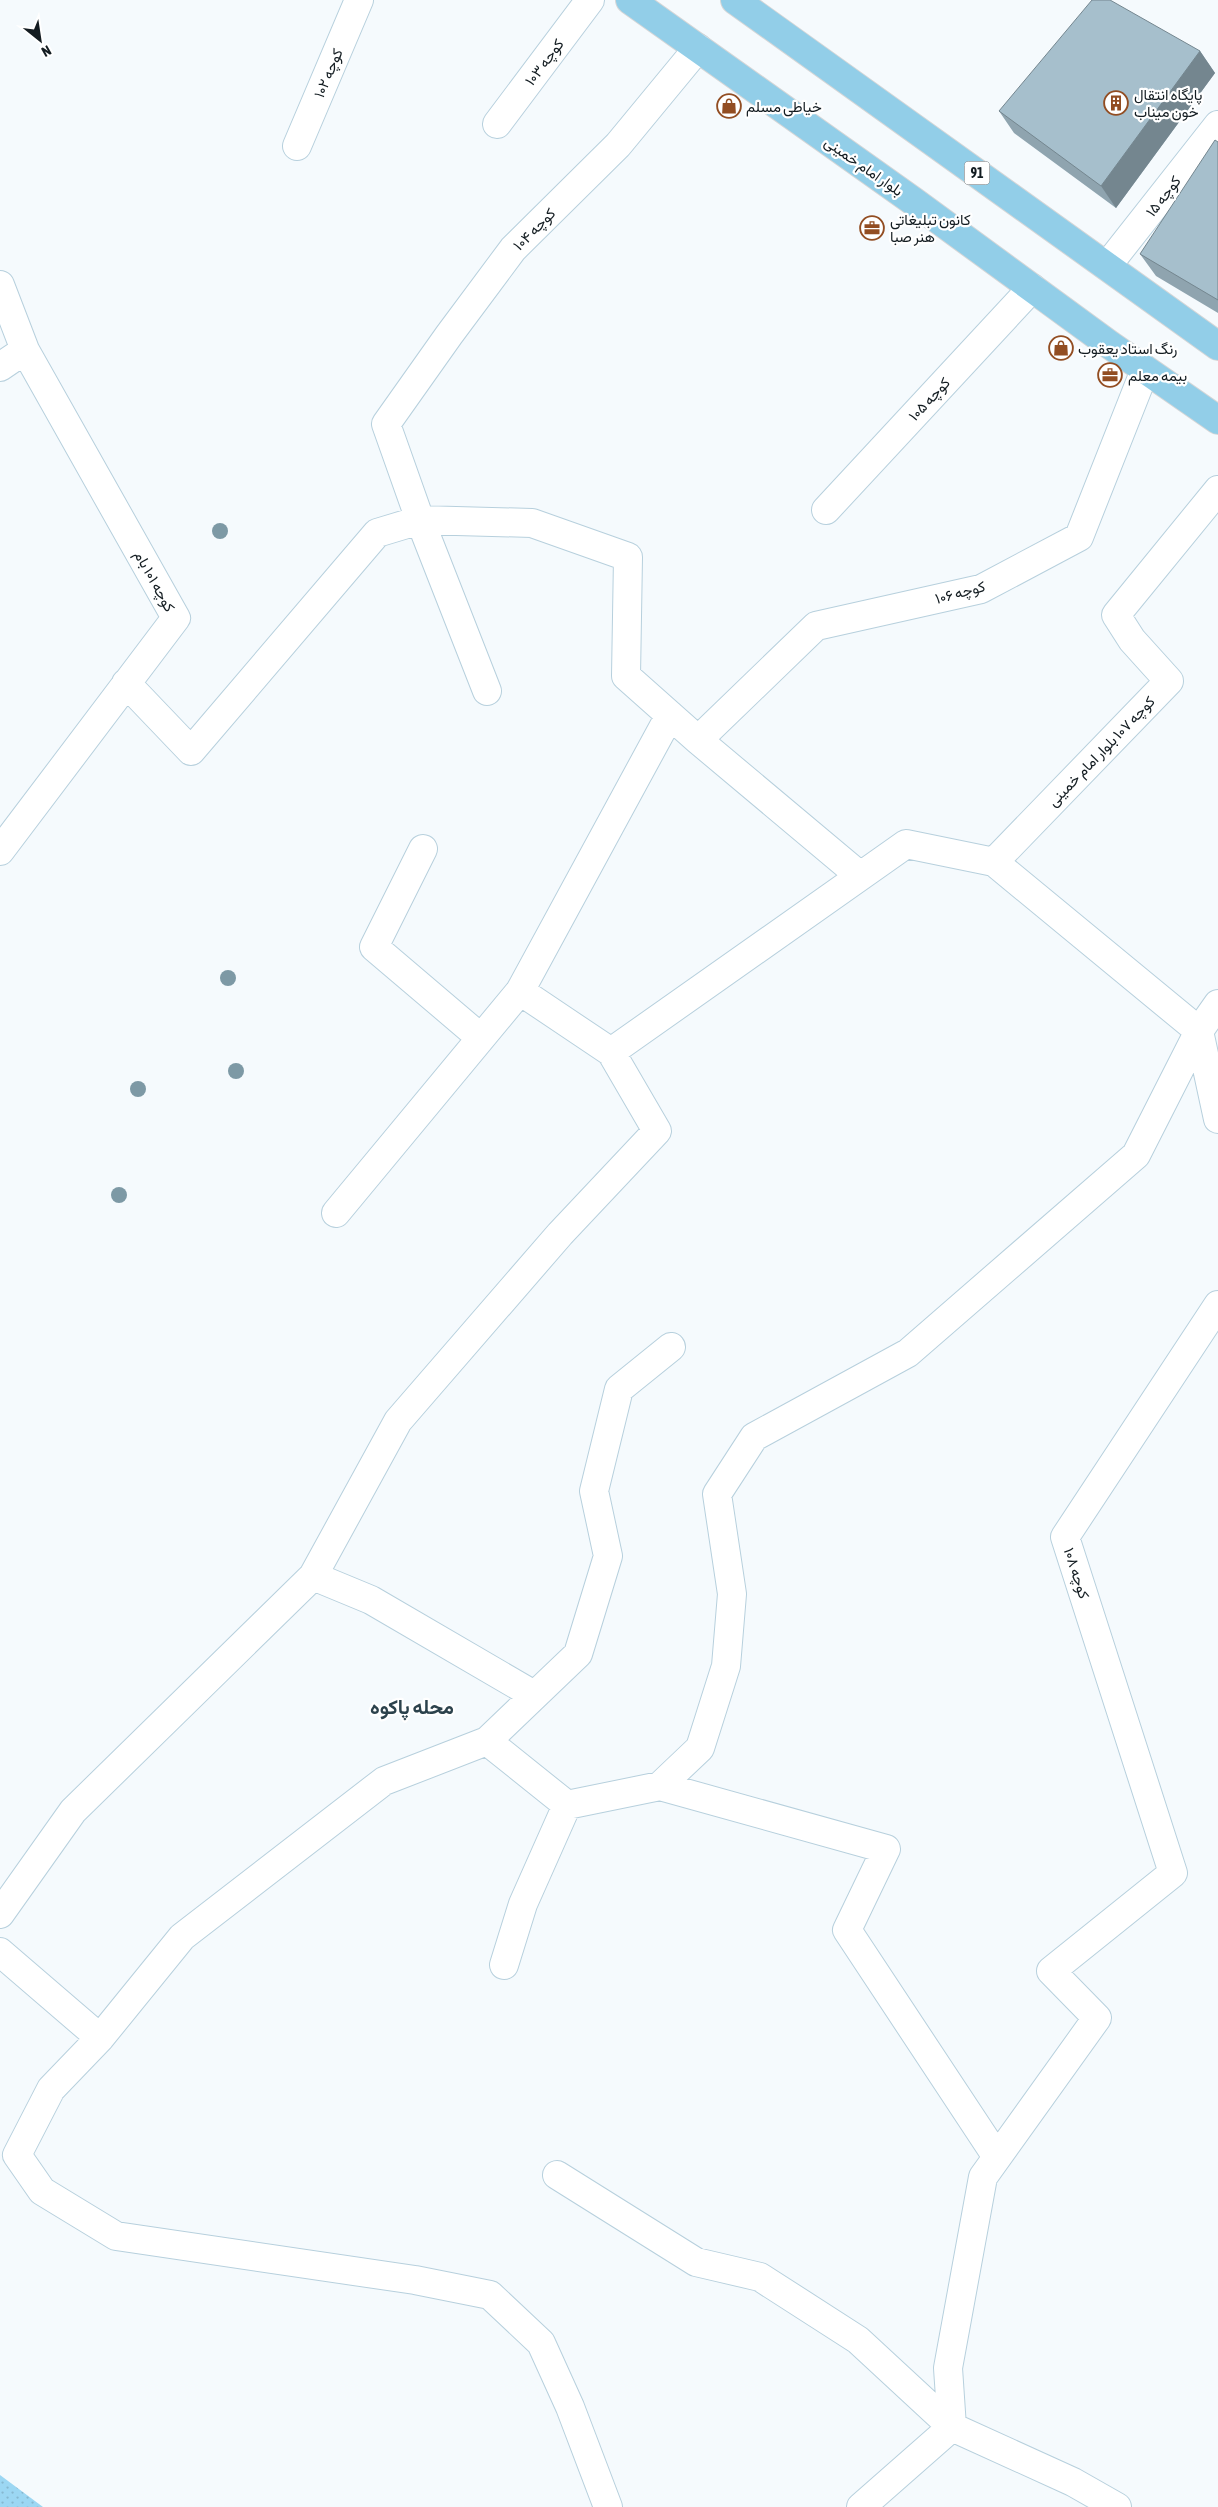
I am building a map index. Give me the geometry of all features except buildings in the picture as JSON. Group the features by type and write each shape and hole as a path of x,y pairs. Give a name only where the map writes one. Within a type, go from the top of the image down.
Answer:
{"main road":[{"name":"بلوار امام خمینی","path":"630,0 1145,370 1218,420"},
{"name":"91","path":"743,2 1218,346"}],"street":[{"name":"کوچه ۱۰۲","path":"297,146 359,0"},
{"name":"کوچه ۱۰۳","path":"497,124 590,0"},
{"name":"کوچه ۱۰۴","path":"420,520 386,424 513,249 618,145 698,48"},
{"name":"کوچه ۱۵","path":"1107,266 1218,125"},
{"name":"کوچه ۱۰۱ بام","path":"0,285 25,350 176,618 0,850"},
{"name":"کوچه ۱۰۵","path":"826,510 1032,288"},
{"path":"0,366 25,350"},
{"name":"کوچه ۱۰۶","path":"698,740 816,626 981,589 1080,537 1145,370"},
{"name":"کوچه ۱۰۷ بلوار امام خمینی","path":"994,862 1168,681 1132,640 1116,615 1218,490"},
{"path":"420,520 487,691"},
{"path":"126,683 191,751 377,533 420,520 532,523 628,557 626,676 698,740 859,875"},
{"path":"336,1213 520,991 670,715"},
{"path":"612,1052 859,875 906,844 994,862 1199,1031 1218,1120"},
{"path":"423,849 374,947 481,1038"},
{"path":"0,1914 73,1811 313,1576 398,1421 560,1234 657,1131 612,1052 520,991"},
{"path":"660,1786 700,1748 726,1666 732,1594 717,1494 754,1437 908,1353 1136,1155 1199,1031 1218,1004"},
{"name":"کوچه ۱۰۸","path":"997,2157 1097,2018 1051,1972 1173,1873 1065,1537 1218,1305"},
{"path":"608,2507 570,2407 541,2343 490,2295 415,2280 116,2236 42,2191 17,2155 51,2089 100,2038 182,1937 384,1781 487,1741 578,1654 608,1556 594,1491 620,1389 671,1347"},
{"path":"313,1576 371,1600 534,1695"},
{"path":"487,1741 567,1805"},
{"path":"567,1805 660,1786 886,1849 847,1930 997,2157 983,2177 948,2368 952,2427"},
{"path":"504,1965 523,1904 567,1805"},
{"path":"0,1952 100,2038"},
{"path":"557,2175 696,2262 760,2277 858,2340 952,2427 1073,2482 1117,2507"},
{"path":"861,2507 952,2427"}],"shaded area":[{"path":"0,2475 43,2507 0,2507"}],"place":[{"name":"پایگاه انتقال خون میناب","path":"1116,103"},
{"name":"خیاطی مسلم","path":"729,106"},
{"name":"کانون تبلیغاتی هنر صبا","path":"872,228"},
{"name":"رنگ استاد یعقوب","path":"1061,348"},
{"name":"بیمه معلم","path":"1110,375"}],"district":[{"name":"محله پاکوه","path":"412,1706"}]}
